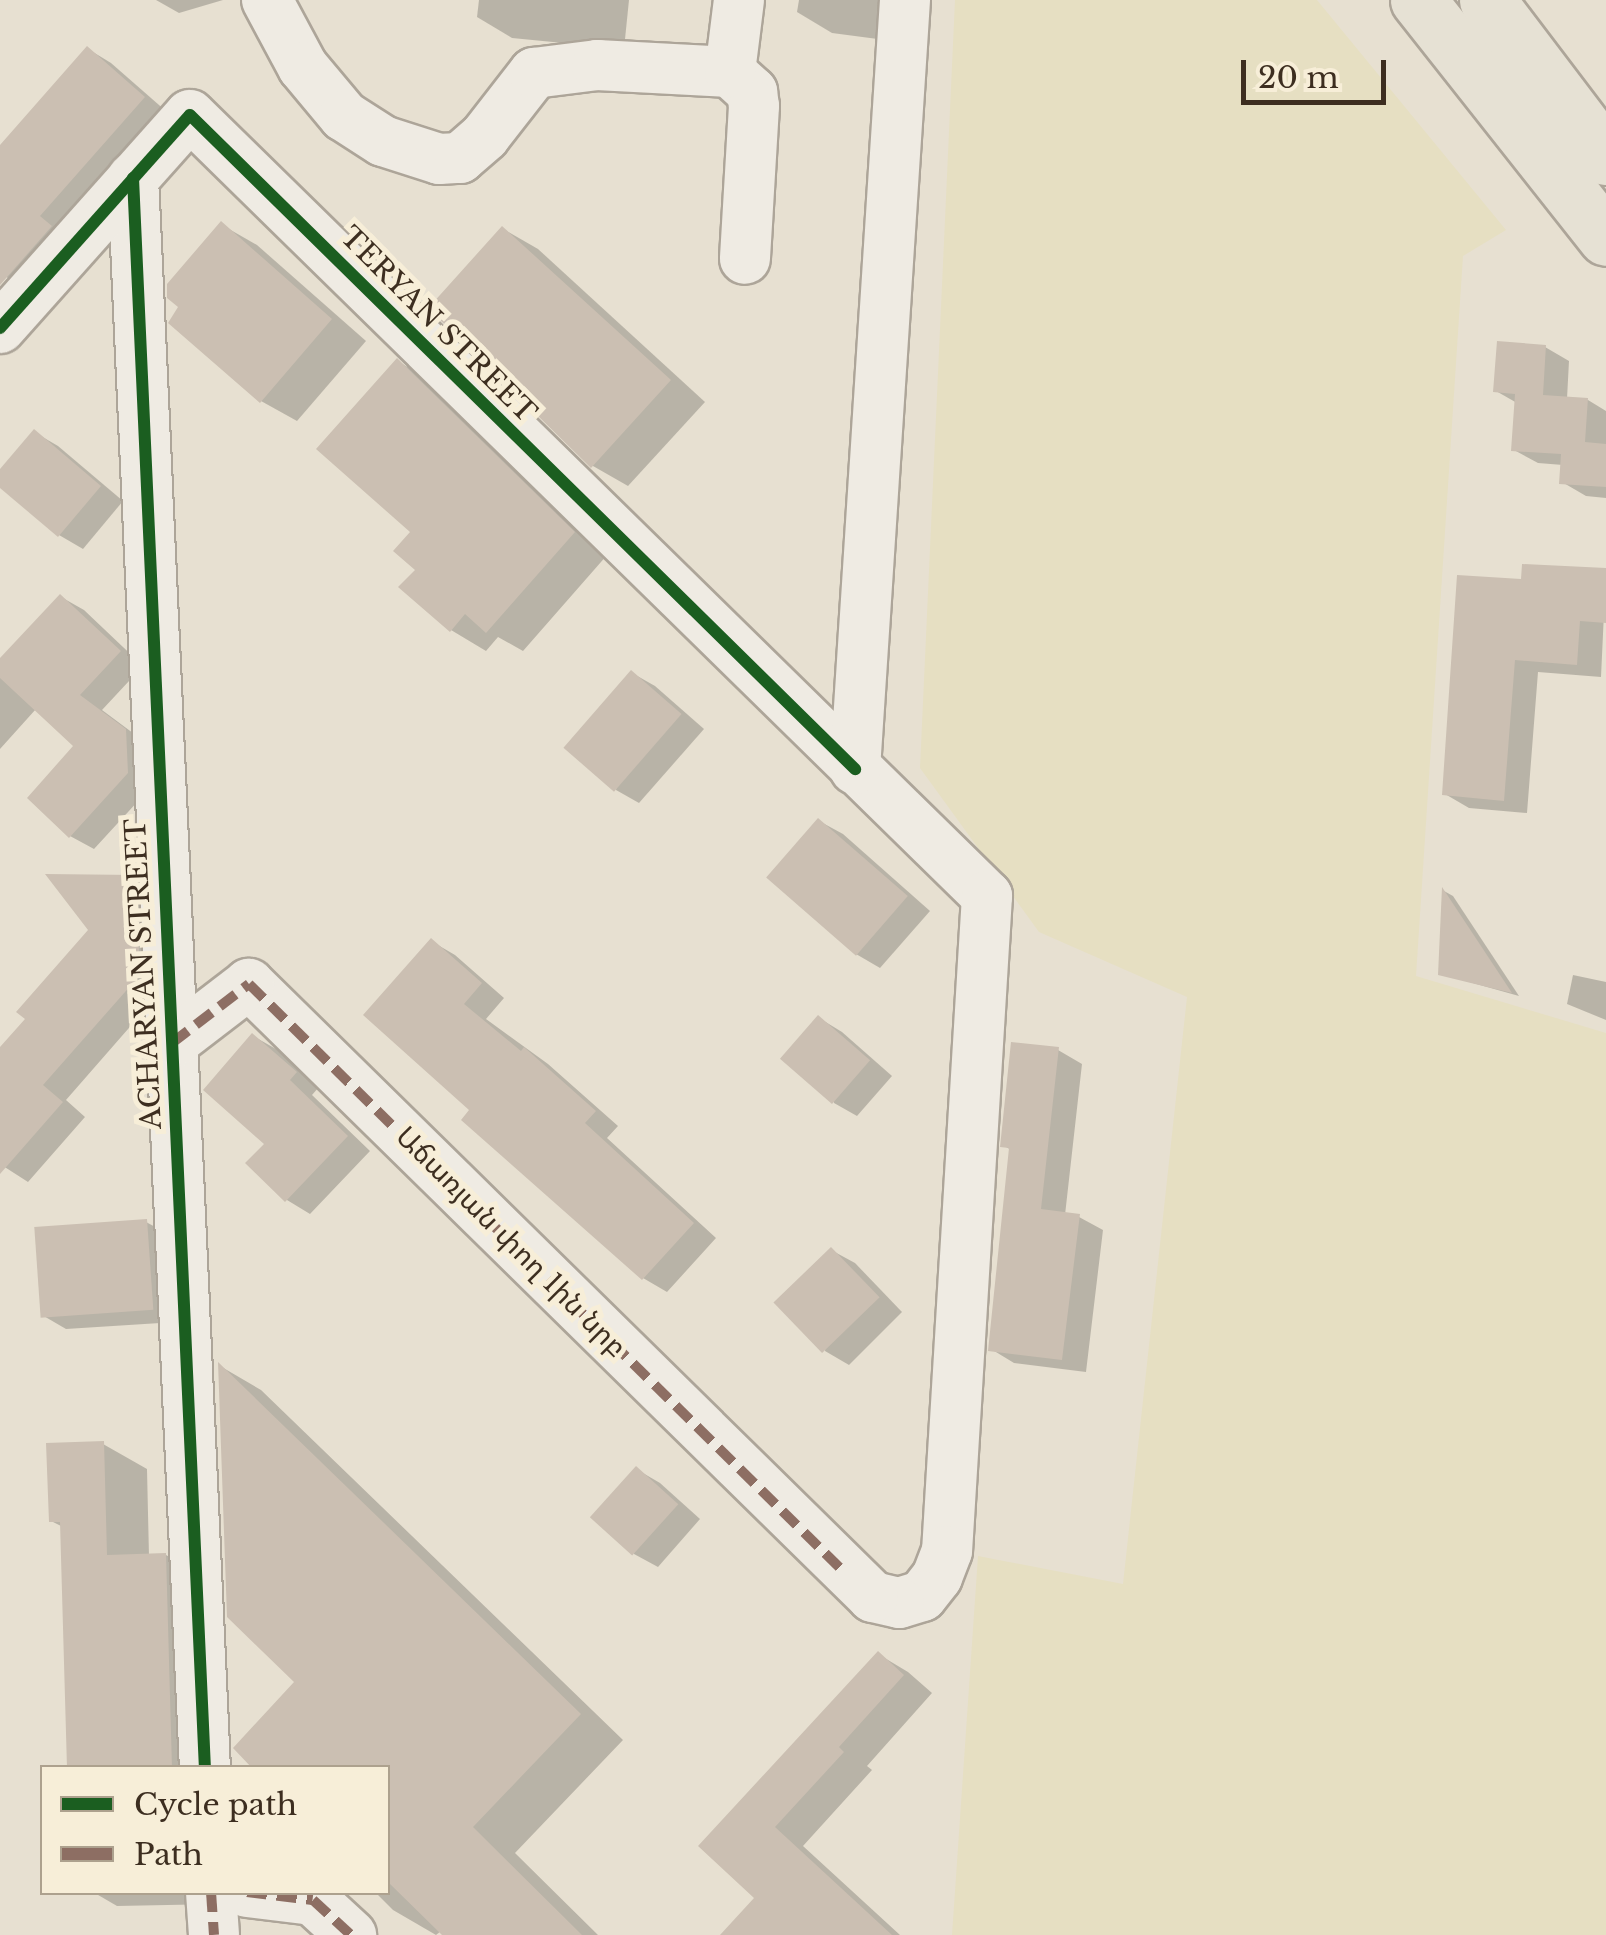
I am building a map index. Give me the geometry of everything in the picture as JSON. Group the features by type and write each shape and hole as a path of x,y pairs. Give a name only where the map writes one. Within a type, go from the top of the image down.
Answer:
{"main road":[{"path":"1418,0 1606,238"},
{"path":"1487,0 1606,157"}],"street":[{"path":"267,0 303,67 344,116 383,141 439,160 460,158 484,136 534,73 596,65 730,72 752,92 754,106 746,259"},
{"path":"730,72 739,0"},
{"path":"855,770 905,0"},
{"name":"TERYAN STREET","path":"0,328 190,115 855,770"},
{"name":"ACHARYAN STREET","path":"133,178 205,1765"},
{"name":"Աճառյան փող 1ին նրբ","path":"172,1043 250,984 841,1569 873,1597 899,1603 922,1596 937,1577 947,1551 987,896 855,770"},
{"path":"211,1895 214,1935"},
{"path":"272,1895 313,1900 351,1935"}],"shaded area":[{"path":"955,0 1317,0 1506,230 1463,256 1416,976 1606,1033 1606,1935 952,1935 978,1556 1123,1584 1187,997 1039,932 920,768"}],"building":[{"path":"87,46 145,97 40,216 52,226 0,285 0,145"},
{"path":"221,221 332,319 260,403 168,323 178,307 167,298 167,284"},
{"path":"502,226 671,380 591,468 435,315 438,311 431,305"},
{"path":"1497,341 1546,345 1543,395 1588,398 1585,442 1606,444 1606,487 1559,484 1561,454 1511,451 1515,394 1493,392"},
{"path":"397,358 575,532 486,633 465,614 450,632 398,587 415,570 393,551 410,532 316,449"},
{"path":"34,429 101,486 58,537 0,488 0,469"},
{"path":"1522,564 1606,568 1606,623 1580,621 1577,665 1515,660 1504,801 1442,795 1457,575 1521,579"},
{"path":"60,594 121,651 80,695 126,729 128,773 69,838 27,798 73,746 0,678 0,658"},
{"path":"631,670 682,714 614,792 563,748"},
{"path":"818,818 908,896 856,956 766,878"},
{"path":"45,874 136,875 140,975 43,1085 63,1102 0,1174 0,1047 25,1019 16,1012 88,930"},
{"path":"1442,887 1512,993 1438,975"},
{"path":"431,938 482,983 464,1004 521,1051 524,1047 596,1111 585,1123 694,1223 642,1280 461,1120 469,1110 363,1015"},
{"path":"818,1015 870,1060 832,1104 780,1059"},
{"path":"252,1033 297,1072 290,1080 348,1136 285,1202 245,1163 264,1144 203,1090"},
{"path":"1011,1042 1059,1047 1041,1209 1080,1214 1062,1360 988,1351 1009,1148 1000,1147"},
{"path":"147,1219 153,1310 41,1318 34,1227"},
{"path":"831,1247 880,1297 822,1353 773,1303"},
{"path":"218,1362 581,1714 473,1827 582,1935 442,1935 390,1884 390,1765 249,1765 233,1748 294,1682 227,1617"},
{"path":"104,1441 107,1555 166,1553 172,1765 67,1765 60,1522 49,1522 46,1443"},
{"path":"636,1466 678,1504 632,1555 590,1517"},
{"path":"878,1651 904,1675 839,1747 844,1752 775,1827 892,1935 720,1935 754,1898 698,1846"}],"marked path":[{"path":"172,1043 249,984 841,1569"},
{"path":"211,1895 214,1935"},
{"path":"272,1895 313,1900 351,1935"}],"cycle path":[{"path":"0,328 190,115 855,769"},
{"path":"133,178 205,1765"}]}
